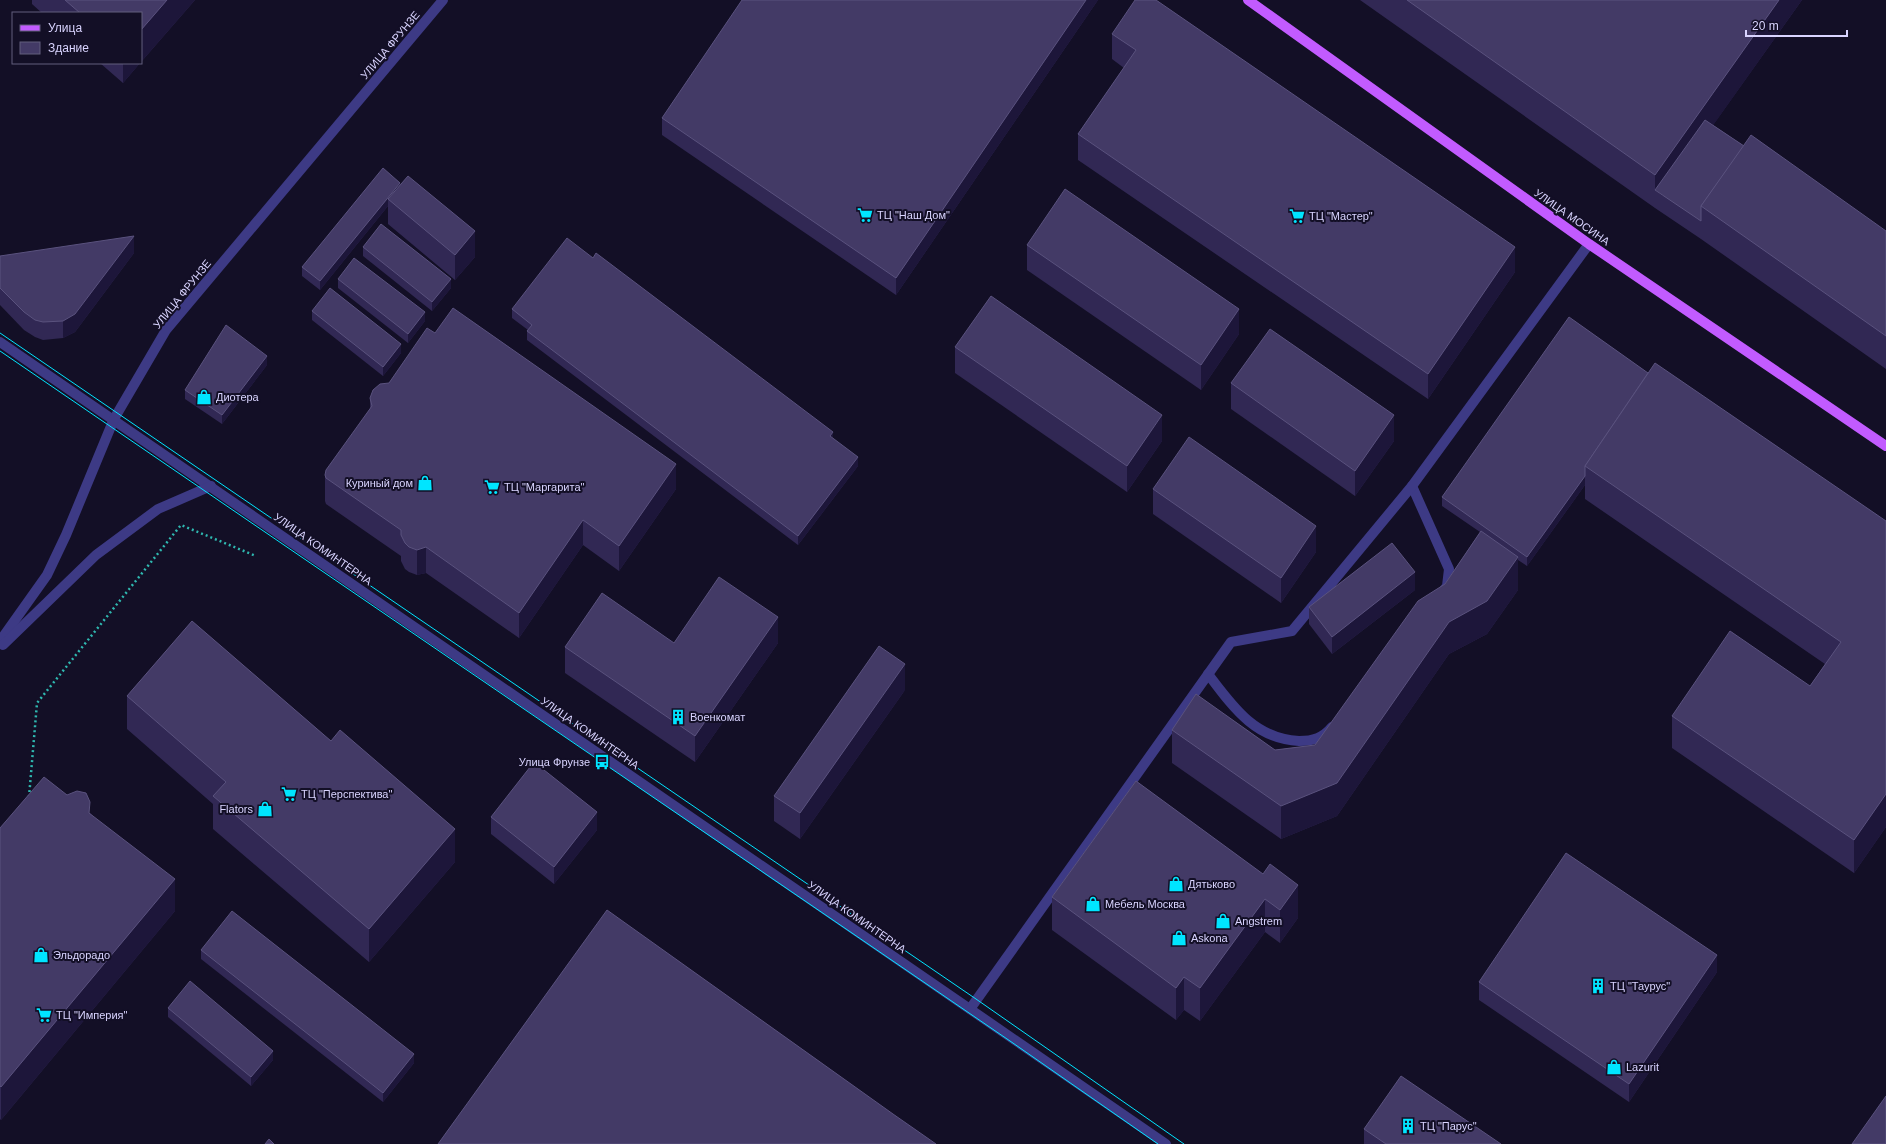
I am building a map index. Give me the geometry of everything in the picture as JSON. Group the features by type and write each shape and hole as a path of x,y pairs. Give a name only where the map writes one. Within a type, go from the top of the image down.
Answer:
{"main road":[{"name":"УЛИЦА МОСИНА","path":"1248,0 1589,244 1886,446"}],"street":[{"name":"УЛИЦА ФРУНЗЕ","path":"0,641 47,576 66,535 114,419 166,330 443,0"},
{"path":"970,1009 1231,642 1292,631 1412,486 1589,244"},
{"name":"УЛИЦА КОМИНТЕРНА","path":"0,342 1166,1144"},
{"path":"0,648 96,556 158,509 211,486"},
{"path":"1412,486 1449,569 1447,586 1437,598"},
{"path":"1208,674 1242,716 1260,731 1279,739 1312,741 1326,734 1336,722"}],"path":[{"path":"29,801 37,703 181,525 256,556"}],"building":[{"path":"65,0 167,0 142,29 142,12 79,12"},
{"name":"ТЦ \"Наш Дом\"","path":"742,0 1086,0 896,278 662,118"},
{"name":"ТЦ \"Мастер\"","path":"1135,0 1156,0 1515,247 1428,374 1078,134 1136,50 1112,34"},
{"path":"1407,0 1779,0 1655,175"},
{"path":"1705,120 1744,146 1701,206 1701,221 1655,190"},
{"path":"1751,135 1886,231 1886,336 1701,206"},
{"path":"383,168 400,183 320,281 302,267"},
{"path":"408,176 475,231 455,255 388,199"},
{"path":"1065,189 1239,309 1201,365 1027,245"},
{"path":"381,224 451,279 432,302 363,247"},
{"path":"134,236 75,314 63,321 43,322 35,320 24,312 0,288 0,256"},
{"path":"567,238 593,258 596,253 833,432 830,436 858,457 798,536 527,331 532,325 512,309"},
{"path":"354,258 425,312 408,334 338,279"},
{"path":"330,288 401,344 383,367 312,311"},
{"path":"991,296 1162,415 1127,466 955,347"},
{"path":"453,308 676,464 619,546 583,520 519,613 426,547 417,550 409,547 401,535 401,530 326,478 325,475 326,470 372,406 370,398 373,390 380,384 389,383 427,328 435,333"},
{"path":"1569,317 1648,373 1585,466 1585,476 1527,557 1442,497"},
{"path":"226,325 267,356 222,415 185,390"},
{"path":"1270,329 1394,415 1355,471 1231,383"},
{"path":"1655,363 1886,521 1886,794 1854,840 1672,716 1730,631 1810,686 1841,642 1585,466"},
{"path":"1189,437 1316,526 1281,578 1153,489"},
{"path":"1481,531 1518,557 1487,601 1449,622 1337,783 1281,806 1172,730 1196,694 1275,750 1315,745 1418,601 1445,584"},
{"path":"1392,543 1415,572 1332,637 1309,607"},
{"name":"Военкомат","path":"719,577 778,617 695,736 565,647 602,593 674,643"},
{"name":"ТЦ \"Перспектива\"","path":"192,621 331,741 340,730 455,829 369,929 213,796 226,782 127,696"},
{"path":"879,646 905,664 800,813 774,796"},
{"path":"534,762 597,812 554,867 491,817"},
{"name":"ТЦ \"Империя\"","path":"44,777 67,795 77,791 86,793 90,802 89,813 175,879 1,1087 0,828"},
{"path":"1136,781 1263,874 1270,864 1298,885 1280,910 1265,899 1200,988 1184,977 1176,988 1052,897"},
{"name":"ТЦ \"Таурус\"","path":"1566,853 1717,955 1629,1084 1479,982"},
{"path":"607,910 893,1114 936,1144 438,1144"},
{"path":"232,911 414,1054 383,1093 201,950"},
{"path":"190,981 273,1051 251,1077 168,1008"},
{"path":"1401,1076 1501,1144 1386,1144 1364,1129"},
{"path":"1886,1096 1886,1144 1852,1144"},
{"path":"269,1139 274,1144 265,1144"}],"tram line":[{"path":"0,333 976,999 1184,1144"},
{"path":"0,351 1010,1041 1158,1144"}],"place":[{"name":"ТЦ \"Наш Дом\"","path":"865,215"},
{"name":"ТЦ \"Мастер\"","path":"1297,216"},
{"name":"Диотера","path":"204,397"},
{"name":"Куриный дом","path":"425,483"},
{"name":"ТЦ \"Маргарита\"","path":"492,487"},
{"name":"Военкомат","path":"678,717"},
{"name":"Улица Фрунзе","path":"602,762"},
{"name":"ТЦ \"Перспектива\"","path":"289,794"},
{"name":"Flators","path":"265,809"},
{"name":"Дятьково","path":"1176,884"},
{"name":"Мебель Москва","path":"1093,904"},
{"name":"Angstrem","path":"1223,921"},
{"name":"Askona","path":"1179,938"},
{"name":"Эльдорадо","path":"41,955"},
{"name":"ТЦ \"Таурус\"","path":"1598,986"},
{"name":"ТЦ \"Империя\"","path":"44,1015"},
{"name":"Lazurit","path":"1614,1067"},
{"name":"ТЦ \"Парус\"","path":"1408,1126"}]}
